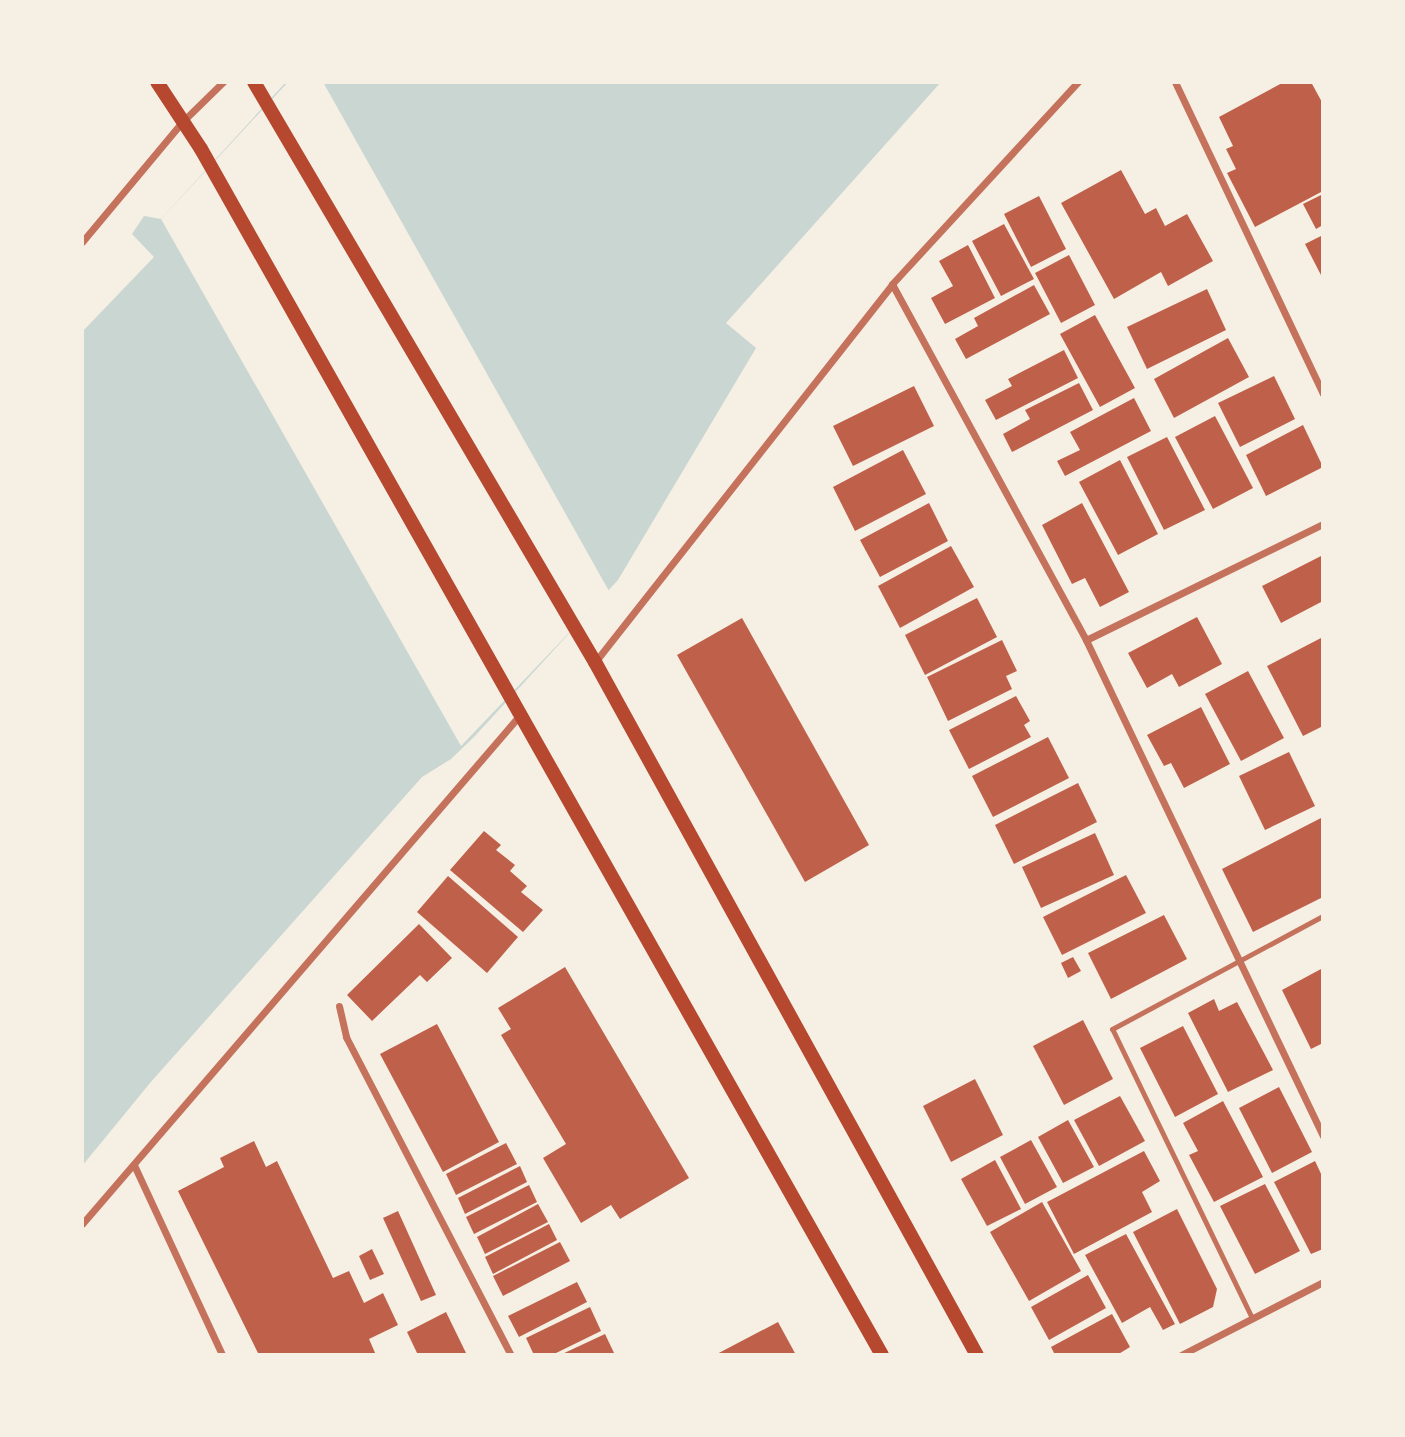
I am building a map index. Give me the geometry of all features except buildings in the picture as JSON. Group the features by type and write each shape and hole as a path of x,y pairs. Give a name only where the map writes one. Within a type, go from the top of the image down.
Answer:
{"main road":[{"path":"157,82 181,123 201,149 882,1355"},
{"path":"257,87 595,662 977,1355"}],"street":[{"path":"82,242 181,123 223,82"},
{"path":"595,662 892,284 1078,82"},
{"path":"1175,82 1323,394"},
{"path":"892,284 1086,640 1323,1136"},
{"path":"1086,640 1323,524"},
{"path":"82,1224 520,715"},
{"path":"340,1006 346,1037 511,1355"},
{"path":"134,1165 222,1355"},
{"path":"1181,1355 1323,1282"}],"lane":[{"path":"1252,1318 1112,1028 1323,916"}],"shaded area":[{"path":"286,82 941,82 726,323 756,348 618,580 474,737 451,759 422,777 150,1083 82,1166 82,332 154,257 132,234 144,216 161,219"}],"pier":[{"path":"288,82 323,82 609,591 461,746 161,219"}]}
